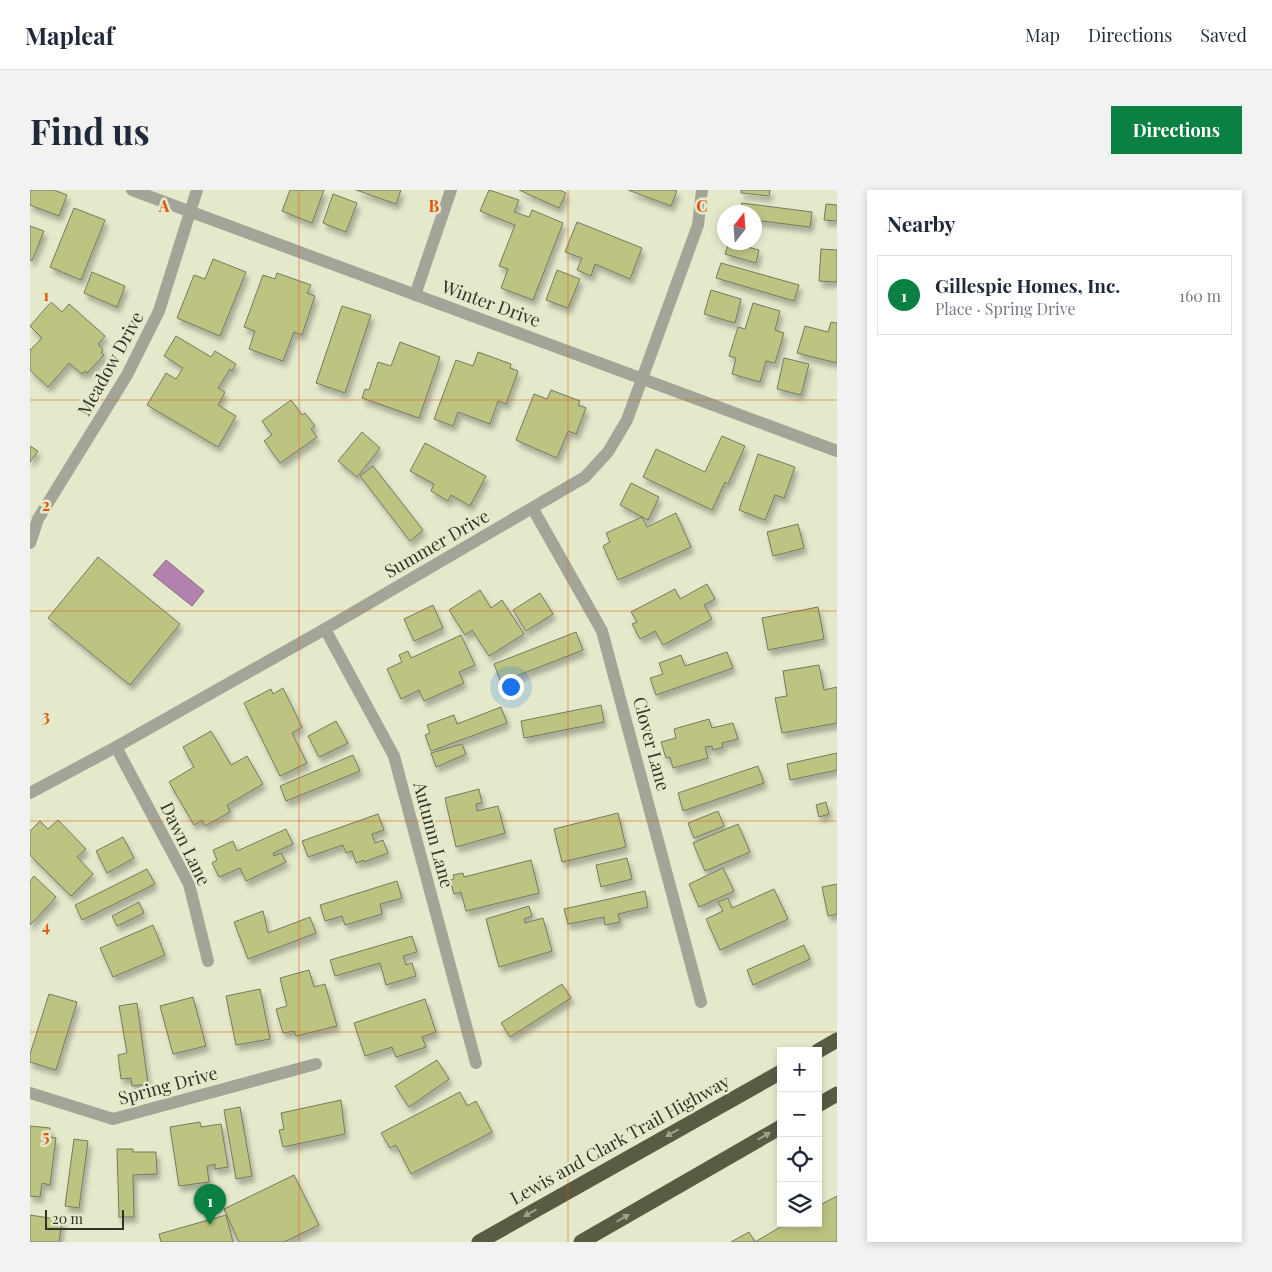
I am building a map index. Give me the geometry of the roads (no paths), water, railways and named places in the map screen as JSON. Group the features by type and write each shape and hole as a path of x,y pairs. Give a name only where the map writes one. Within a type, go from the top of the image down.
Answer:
{"highway":[{"path":"822,1049 837,1040"},
{"name":"Lewis and Clark Trail Highway","path":"479,1242 777,1074"},
{"path":"822,1103 837,1094"},
{"path":"581,1242 777,1128"}],"street":[{"name":"Winter Drive","path":"132,190 837,451"},
{"name":"Meadow Drive","path":"30,543 38,519 127,375 159,311 197,190"},
{"path":"415,295 451,190"},
{"name":"Summer Drive","path":"30,793 116,747 325,629 585,477 608,452 627,420 641,377 698,225 702,190"},
{"name":"Clover Lane","path":"533,509 602,630 701,1002"},
{"name":"Autumn Lane","path":"325,629 394,756 476,1063"},
{"name":"Dawn Lane","path":"116,747 189,884 208,961"},
{"name":"Spring Drive","path":"30,1093 113,1119 316,1064"}],"place":[{"name":"Gillespie Homes, Inc.","path":"210,1225"}]}
